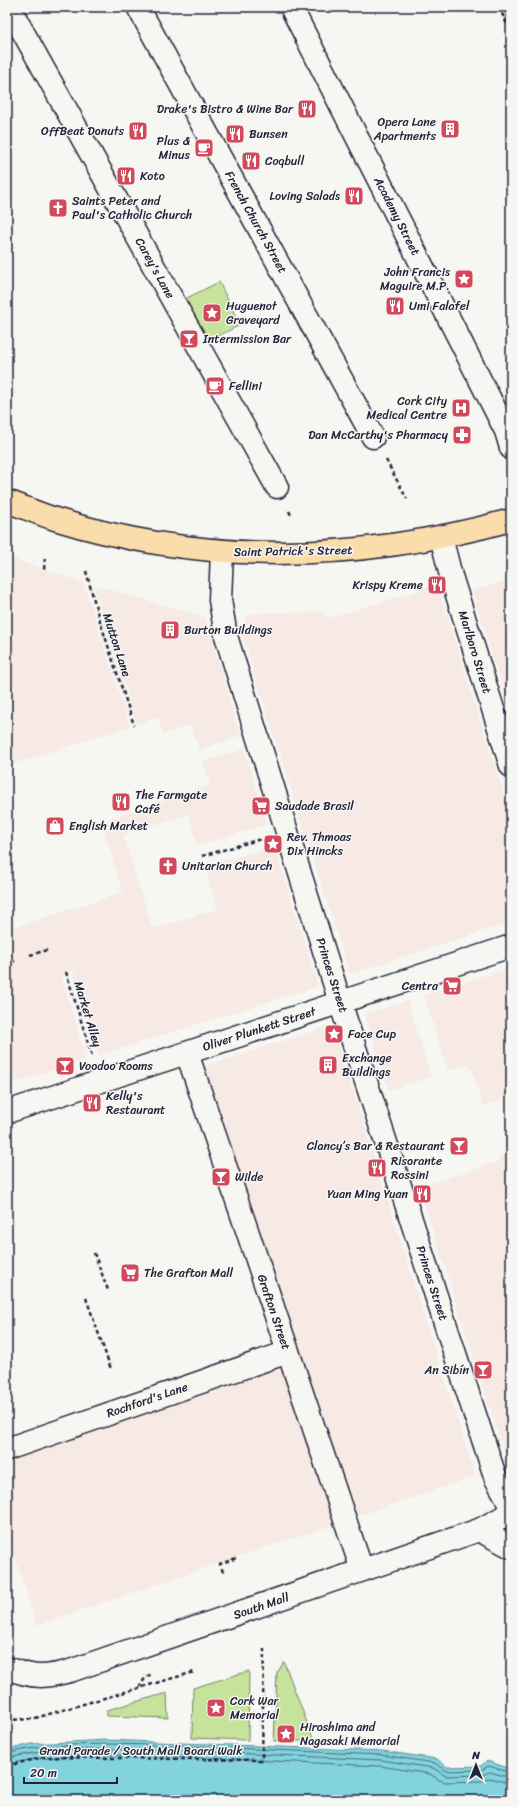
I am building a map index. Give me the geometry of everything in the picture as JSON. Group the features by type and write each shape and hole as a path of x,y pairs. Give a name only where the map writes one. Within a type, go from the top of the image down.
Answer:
{"highway":[{"name":"Saint Patrick's Street","path":"7,501 54,518 93,529 176,546 222,552 263,554 344,551 390,546 441,537 511,520"}],"street":[{"name":"Carey's Lane","path":"9,7 276,487"},
{"name":"French Church Street","path":"138,7 373,437"},
{"name":"Academy Street","path":"291,7 506,431 511,448"},
{"name":"Marlboro Street","path":"441,537 451,576 511,766"},
{"name":"Princes Street","path":"222,552 220,600 226,636 340,1002 496,1479 511,1505"},
{"name":"Oliver Plunkett Street","path":"7,1112 511,946"},
{"name":"Grafton Street","path":"187,1053 362,1570"},
{"name":"Rochford's Lane","path":"7,1449 288,1352"},
{"name":"South Mall","path":"7,1668 25,1675 37,1677 49,1677 70,1671 479,1530 511,1513"},
{"path":"479,1530 511,1547"}],"path":[{"path":"499,7 511,33"},
{"path":"373,437 407,499"},
{"path":"44,569 45,558"},
{"name":"Mutton Lane","path":"86,571 98,615 134,725"},
{"path":"202,856 286,832"},
{"path":"30,955 47,950"},
{"path":"7,963 15,961"},
{"name":"Market Alley","path":"66,972 93,1060"},
{"path":"94,1253 108,1290"},
{"path":"86,1298 111,1369"},
{"path":"223,1572 220,1564 234,1560 235,1557"},
{"name":"Grand Parade / South Mall Board Walk","path":"7,1766 43,1757 262,1760 264,1649"},
{"path":"7,1720 32,1719 194,1672"}],"shaded area":[{"path":"7,557 83,582 130,726 7,766"},
{"path":"511,580 511,714 472,591"},
{"path":"93,585 205,617 240,736 199,750 191,725 163,734 158,716 137,724"},
{"path":"437,585 511,817 511,922 350,974 240,628 248,614 300,612 300,615 320,612 329,618"},
{"path":"244,749 267,824 198,846 189,814 123,835 152,929 218,909 207,876 221,862 274,846 318,986 99,1055 73,970 66,972 61,974 86,1059 7,1085 7,930 123,892 101,822 210,785 203,762"},
{"path":"511,967 511,1097 483,1106 470,1064 448,1071 424,995"},
{"path":"407,1001 431,1077 389,1090 365,1014"},
{"path":"332,1025 475,1476 349,1519 290,1347 295,1332 286,1304 277,1307 197,1069"},
{"path":"511,1152 511,1463 508,1464 419,1187 501,1161 499,1156"},
{"path":"284,1356 341,1522 37,1625 7,1533 7,1452"}],"green space":[{"path":"219,282 240,325 206,342 183,300"},
{"path":"284,1662 314,1741 274,1741 277,1673"},
{"path":"249,1671 248,1740 192,1738 193,1688"},
{"path":"167,1693 168,1718 107,1716 107,1710"}],"water":[{"path":"106,1740 382,1751 437,1759 447,1767 481,1766 487,1761 511,1769 511,1800 7,1800 7,1750 32,1744"}],"place":[{"name":"Drake's Bistro & Wine Bar","path":"307,109"},
{"name":"Opera Lane Apartments","path":"450,129"},
{"name":"OffBeat Donuts","path":"138,131"},
{"name":"Bunsen","path":"235,134"},
{"name":"Plus & Minus","path":"204,148"},
{"name":"Coqbull","path":"251,161"},
{"name":"Koto","path":"126,176"},
{"name":"Loving Salads","path":"354,196"},
{"name":"Saints Peter and Paul's Catholic Church","path":"58,208"},
{"name":"John Francis Maguire M.P.","path":"464,279"},
{"name":"Umi Falafel","path":"395,306"},
{"name":"Huguenot Graveyard","path":"212,313"},
{"name":"Intermission Bar","path":"189,339"},
{"name":"Fellini","path":"215,386"},
{"name":"Cork City Medical Centre","path":"461,408"},
{"name":"Dan McCarthy's Pharmacy","path":"462,435"},
{"name":"Krispy Kreme","path":"437,585"},
{"name":"Burton Buildings","path":"170,630"},
{"name":"The Farmgate Café","path":"121,802"},
{"name":"Saudade Brasil","path":"261,806"},
{"name":"English Market","path":"55,826"},
{"name":"Rev. Thmoas Dix Hincks","path":"273,844"},
{"name":"Unitarian Church","path":"168,866"},
{"name":"Centra","path":"452,986"},
{"name":"Face Cup","path":"334,1034"},
{"name":"Exchange Buildings","path":"328,1065"},
{"name":"Voodoo Rooms","path":"65,1066"},
{"name":"Kelly's Restaurant","path":"92,1103"},
{"name":"Clancy’s Bar & Restaurant","path":"459,1146"},
{"name":"Risorante Rossini","path":"377,1168"},
{"name":"Wilde","path":"221,1177"},
{"name":"Yuan Ming Yuan","path":"422,1194"},
{"name":"The Grafton Mall","path":"130,1273"},
{"name":"An Sibín","path":"483,1370"},
{"name":"Cork War Memorial","path":"216,1708"},
{"name":"Hiroshima and Nagasaki Memorial","path":"286,1734"}]}
